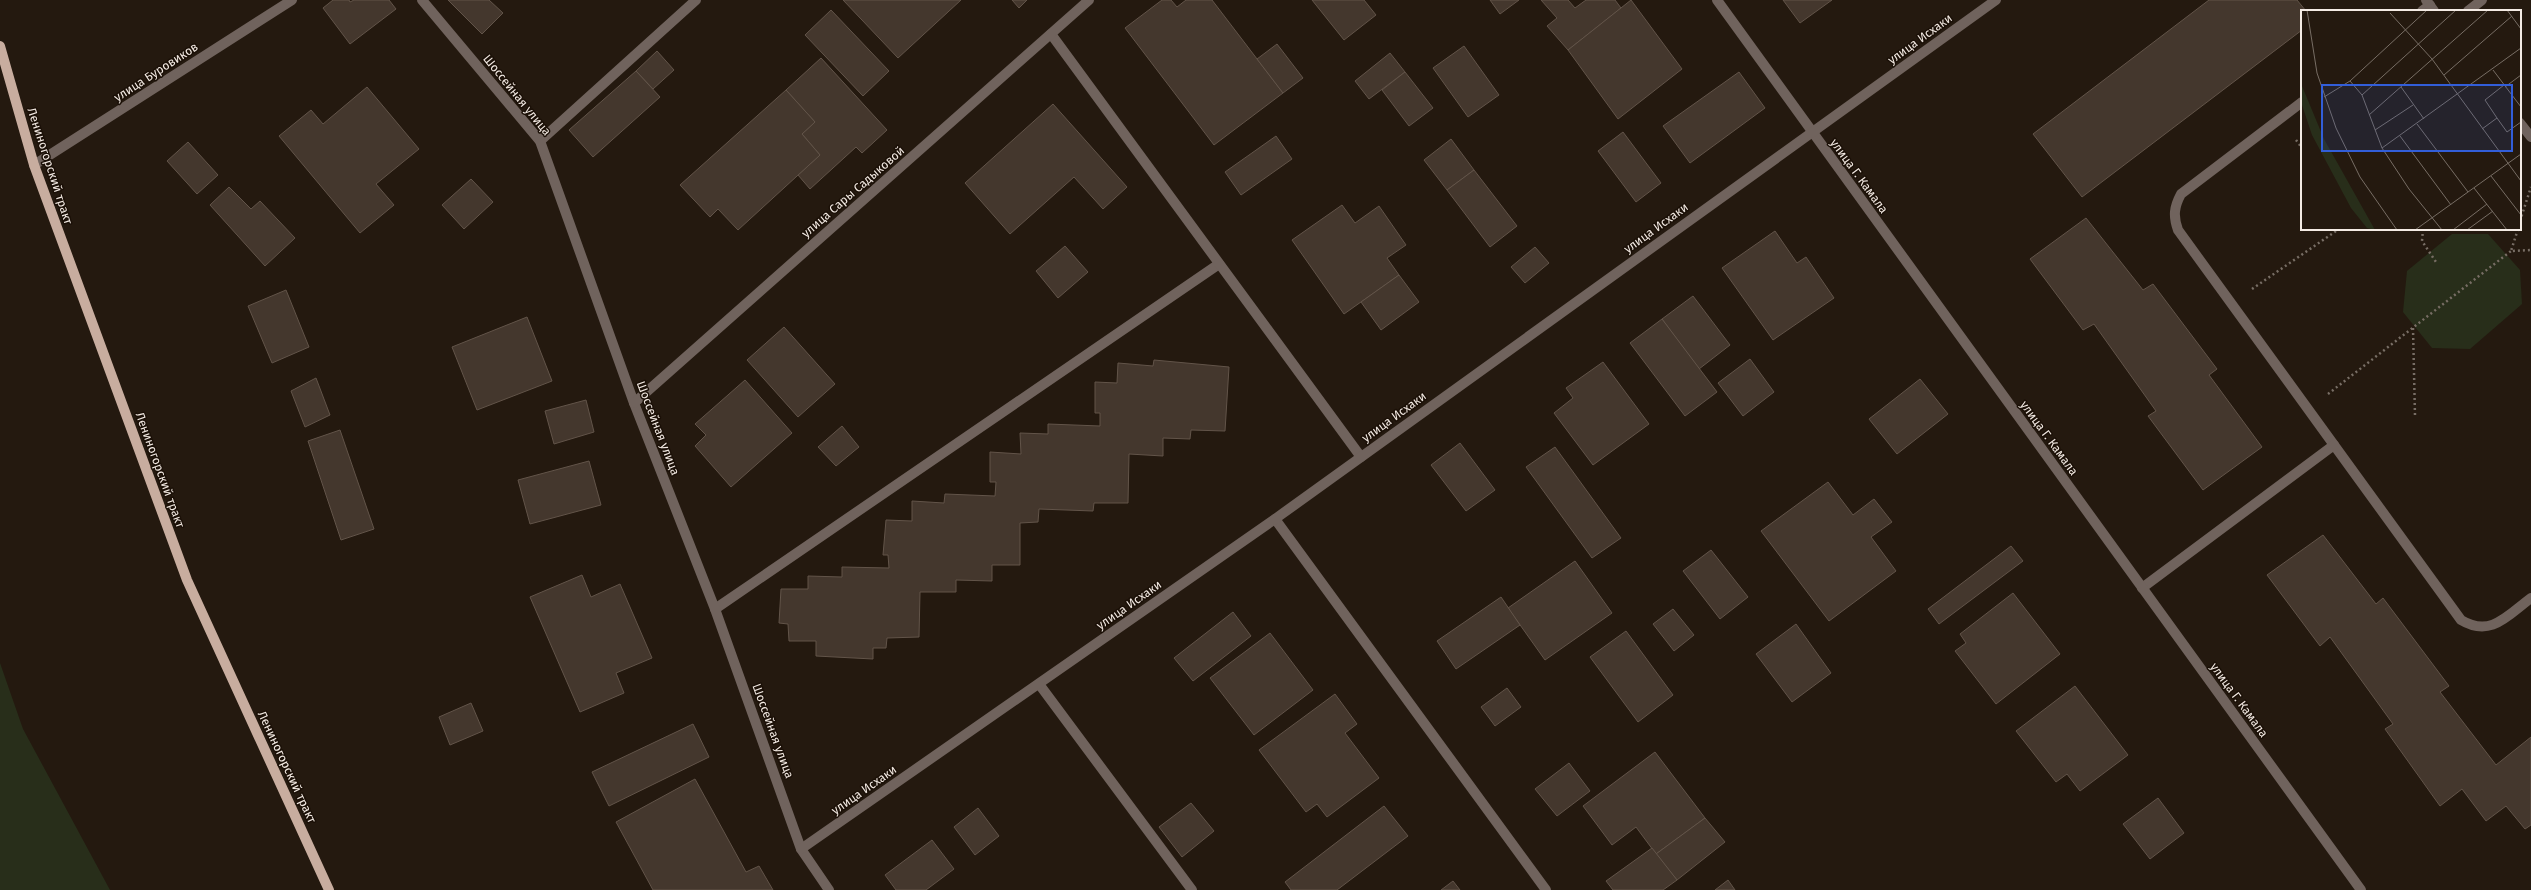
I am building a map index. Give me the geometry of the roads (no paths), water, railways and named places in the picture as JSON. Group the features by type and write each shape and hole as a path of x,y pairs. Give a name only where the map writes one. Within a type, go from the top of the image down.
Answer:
{"main road":[{"name":"Лениногорский тракт","path":"0,46 34,165 187,580 328,890"}],"street":[{"name":"улица Буровиков","path":"34,165 292,0"},
{"name":"Шоссейная улица","path":"422,0 540,141 634,403 715,609 801,849 829,890"},
{"path":"540,141 696,0"},
{"name":"улица Сары Садыковой","path":"634,403 1090,0"},
{"name":"улица Г. Камала","path":"1717,0 1811,132 2361,890"},
{"name":"улица Исхаки","path":"801,849 1275,519 1996,0"},
{"path":"2469,10 2482,0"},
{"path":"1051,34 1361,457"},
{"path":"2301,103 2182,194 2175,206 2174,218 2178,230 2461,620 2471,626 2486,628 2498,623 2531,598"},
{"path":"2521,124 2531,137"},
{"path":"715,609 1219,264"},
{"path":"2142,588 2334,445"},
{"path":"1275,519 1546,890"},
{"path":"1039,684 1192,890"}]}
